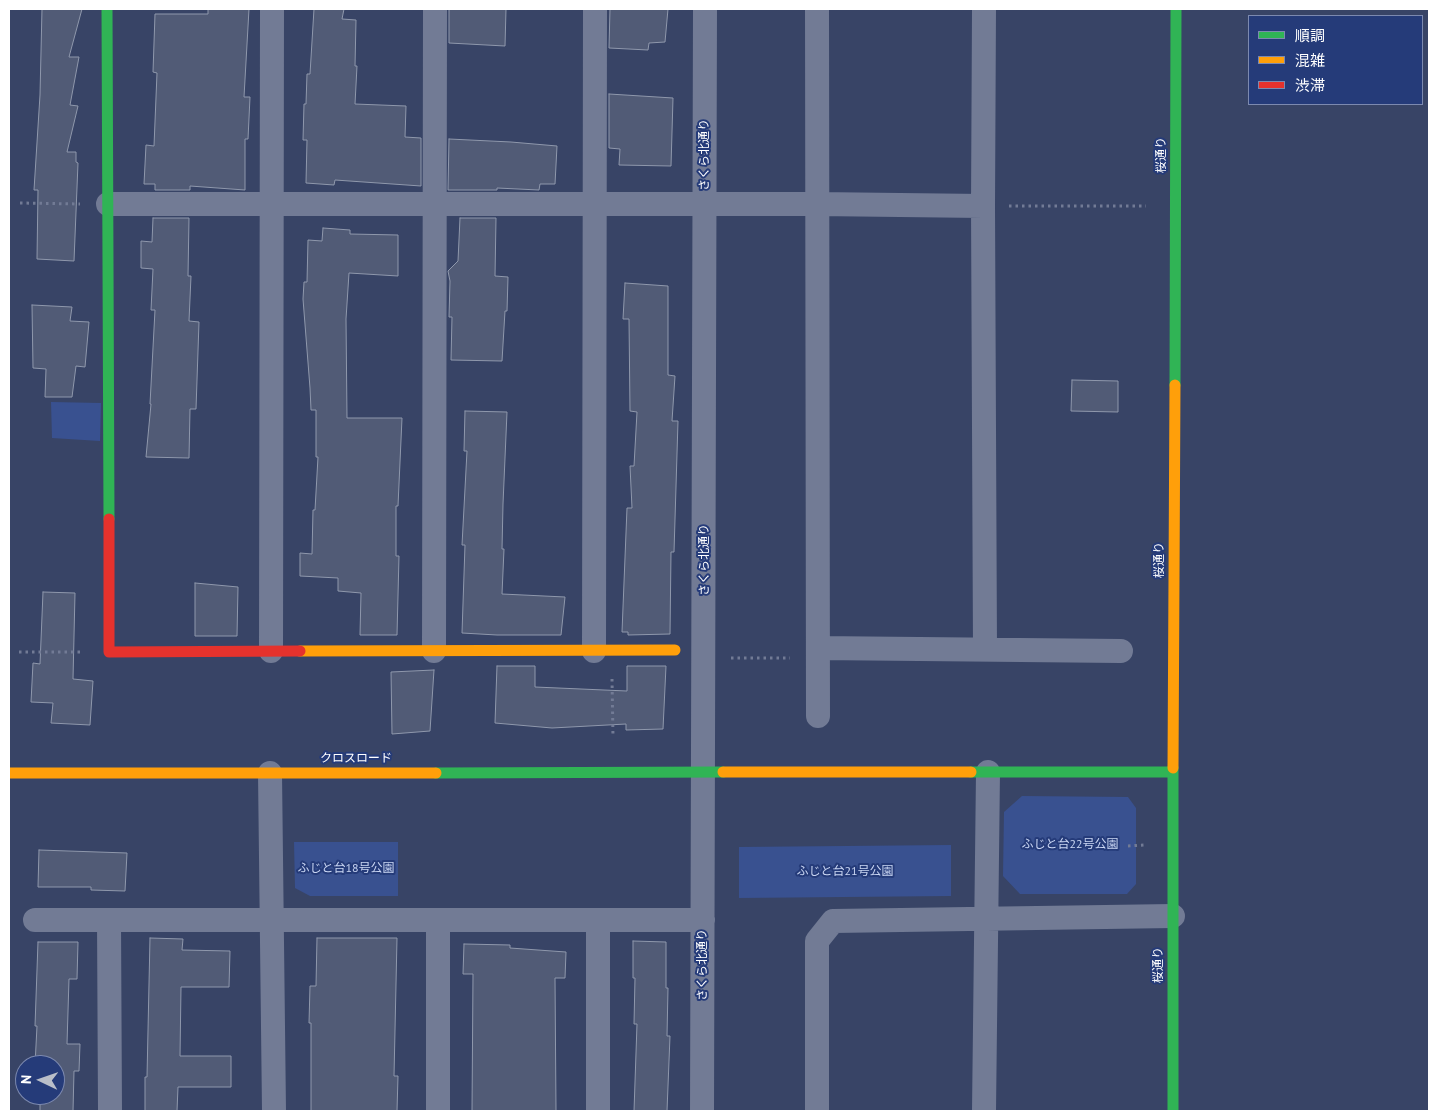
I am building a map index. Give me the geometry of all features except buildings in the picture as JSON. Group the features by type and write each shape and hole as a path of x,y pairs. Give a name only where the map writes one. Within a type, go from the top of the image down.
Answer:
{"street":[{"path":"107,9 109,652 675,650"},
{"path":"271,651 272,9"},
{"path":"434,651 435,9"},
{"path":"596,9 595,204 603,651"},
{"name":"さくら北通り","path":"702,1111 705,9"},
{"path":"817,9 818,716"},
{"path":"984,9 985,649"},
{"name":"桜通り","path":"1173,1111 1172,772 1176,9"},
{"path":"108,204 817,204 984,206"},
{"path":"818,653 985,649 1121,651"},
{"path":"984,1111 988,772"},
{"name":"クロスロード","path":"9,773 1172,772"},
{"path":"270,773 274,1111"},
{"path":"817,1111 817,941 833,921 1172,916"},
{"path":"35,920 703,920"},
{"path":"110,920 110,1111"},
{"path":"438,920 438,1111"},
{"path":"598,920 598,1111"}],"path":[{"path":"20,203 59,204"},
{"path":"1041,205 1146,206"},
{"path":"603,651 613,737"},
{"path":"19,652 109,652"},
{"path":"728,658 818,653"},
{"path":"1128,846 1144,845"}],"green space":[{"path":"51,402 101,403 100,441 52,438"},
{"name":"ふじと台22号公園","path":"1022,796 1128,797 1136,808 1136,884 1127,894 1020,894 1003,876 1004,812"},
{"name":"ふじと台18号公園","path":"294,842 398,842 398,896 310,896 295,888"},
{"name":"ふじと台21号公園","path":"951,845 951,896 739,898 739,847"}],"traffic: fast":[{"path":"107,9 109,519"},
{"path":"1175,385 1176,9"},
{"path":"1173,768 1173,1111"},
{"path":"436,773 723,772"},
{"path":"971,772 1173,772"}],"traffic: slow":[{"path":"1173,768 1175,385"},
{"path":"300,651 675,650"},
{"path":"723,772 971,772"},
{"path":"9,773 436,773"}],"traffic: jam":[{"path":"109,519 109,652 300,651"}]}
